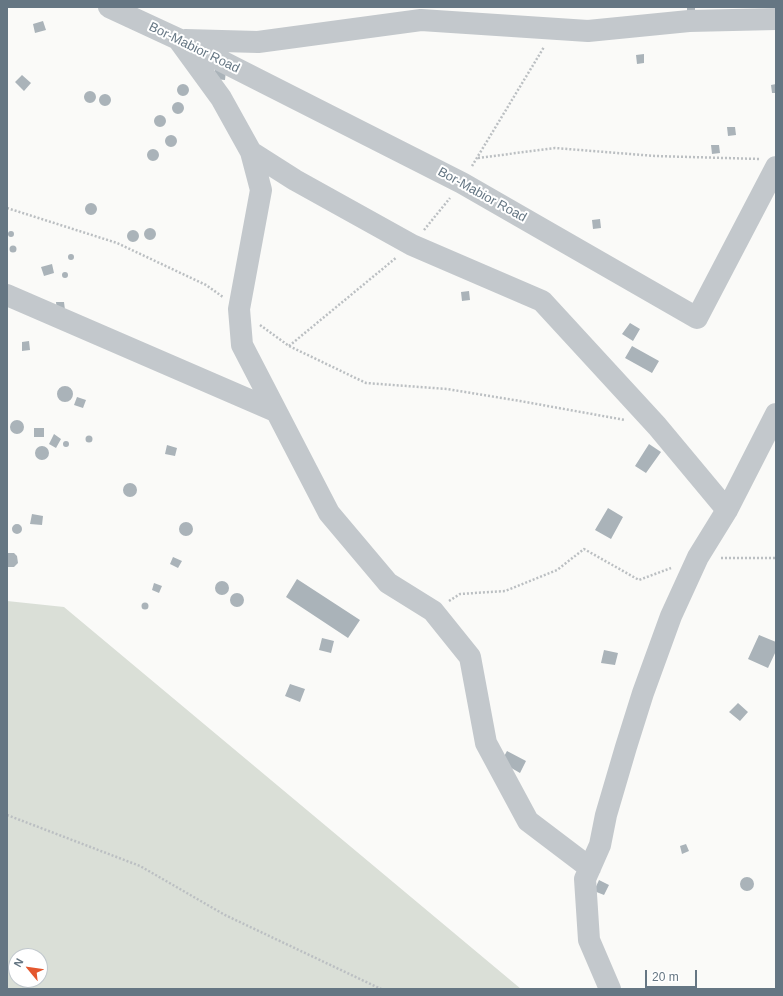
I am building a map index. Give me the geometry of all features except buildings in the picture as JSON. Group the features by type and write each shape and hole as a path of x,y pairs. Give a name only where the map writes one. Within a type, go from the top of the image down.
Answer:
{"street":[{"name":"Bor-Mabior Road","path":"110,7 178,39 462,183 697,318 768,163"},
{"path":"178,39 258,42 421,20 588,31 689,21 776,19"},
{"path":"178,39 221,98 251,152 261,190 238,309 242,345 329,513 388,583 433,611 470,657 486,743 528,821 590,868"},
{"path":"251,152 295,180 412,245 542,301 657,426 728,510"},
{"path":"7,295 276,411"},
{"path":"610,989 589,940 585,878 600,845 606,815 643,693 671,616 698,557 728,510 776,414"}],"path":[{"path":"289,346 412,245 462,183 555,29"},
{"path":"477,158 555,148 768,163"},
{"path":"7,208 117,243 206,284 289,346 366,383 446,389 626,420"},
{"path":"433,611 460,594 505,591 557,570 584,549 639,580 698,557 776,558"},
{"path":"7,815 140,866 225,915 381,989"}],"shaded area":[{"path":"7,601 64,607 521,989 7,989"}]}
